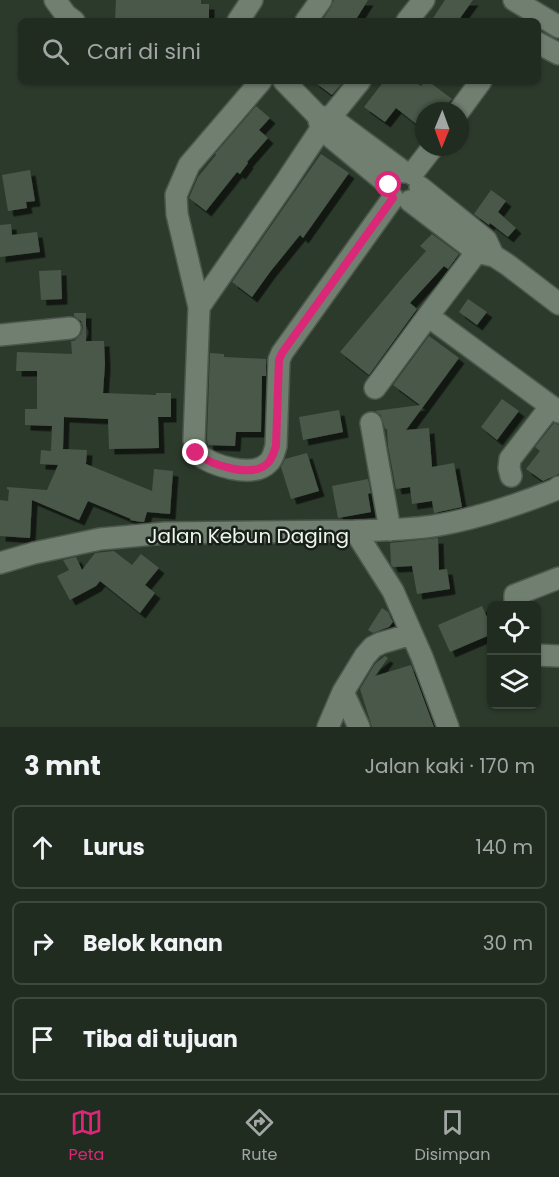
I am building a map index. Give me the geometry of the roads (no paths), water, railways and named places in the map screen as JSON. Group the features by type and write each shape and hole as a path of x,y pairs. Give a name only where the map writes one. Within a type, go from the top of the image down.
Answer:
{"street":[{"path":"55,0 70,18"},
{"path":"240,18 252,0"},
{"path":"308,18 321,0"},
{"path":"409,18 424,0"},
{"path":"514,0 528,16"},
{"path":"541,21 559,27"},
{"path":"541,45 559,54"},
{"path":"258,84 189,165 176,195 177,214 199,307 194,440 196,453 211,462 232,469 256,469 267,464 276,446 279,360 282,353 427,156"},
{"path":"287,84 323,121 559,304"},
{"path":"199,307 285,183 323,121 357,84"},
{"path":"466,102 479,84"},
{"path":"375,388 428,316 486,249"},
{"path":"428,316 555,409 510,459 511,476"},
{"path":"0,335 70,328"},
{"path":"370,423 390,530"},
{"path":"355,531 437,526 523,502 559,487"},
{"name":"Jalan Kebun Daging","path":"0,563 100,539 165,533 355,531 393,591 448,727"},
{"path":"515,601 515,596 559,578"},
{"path":"328,727 343,692 364,656 381,643 412,634"},
{"path":"541,655 559,656"},
{"path":"343,692 358,727"}]}
